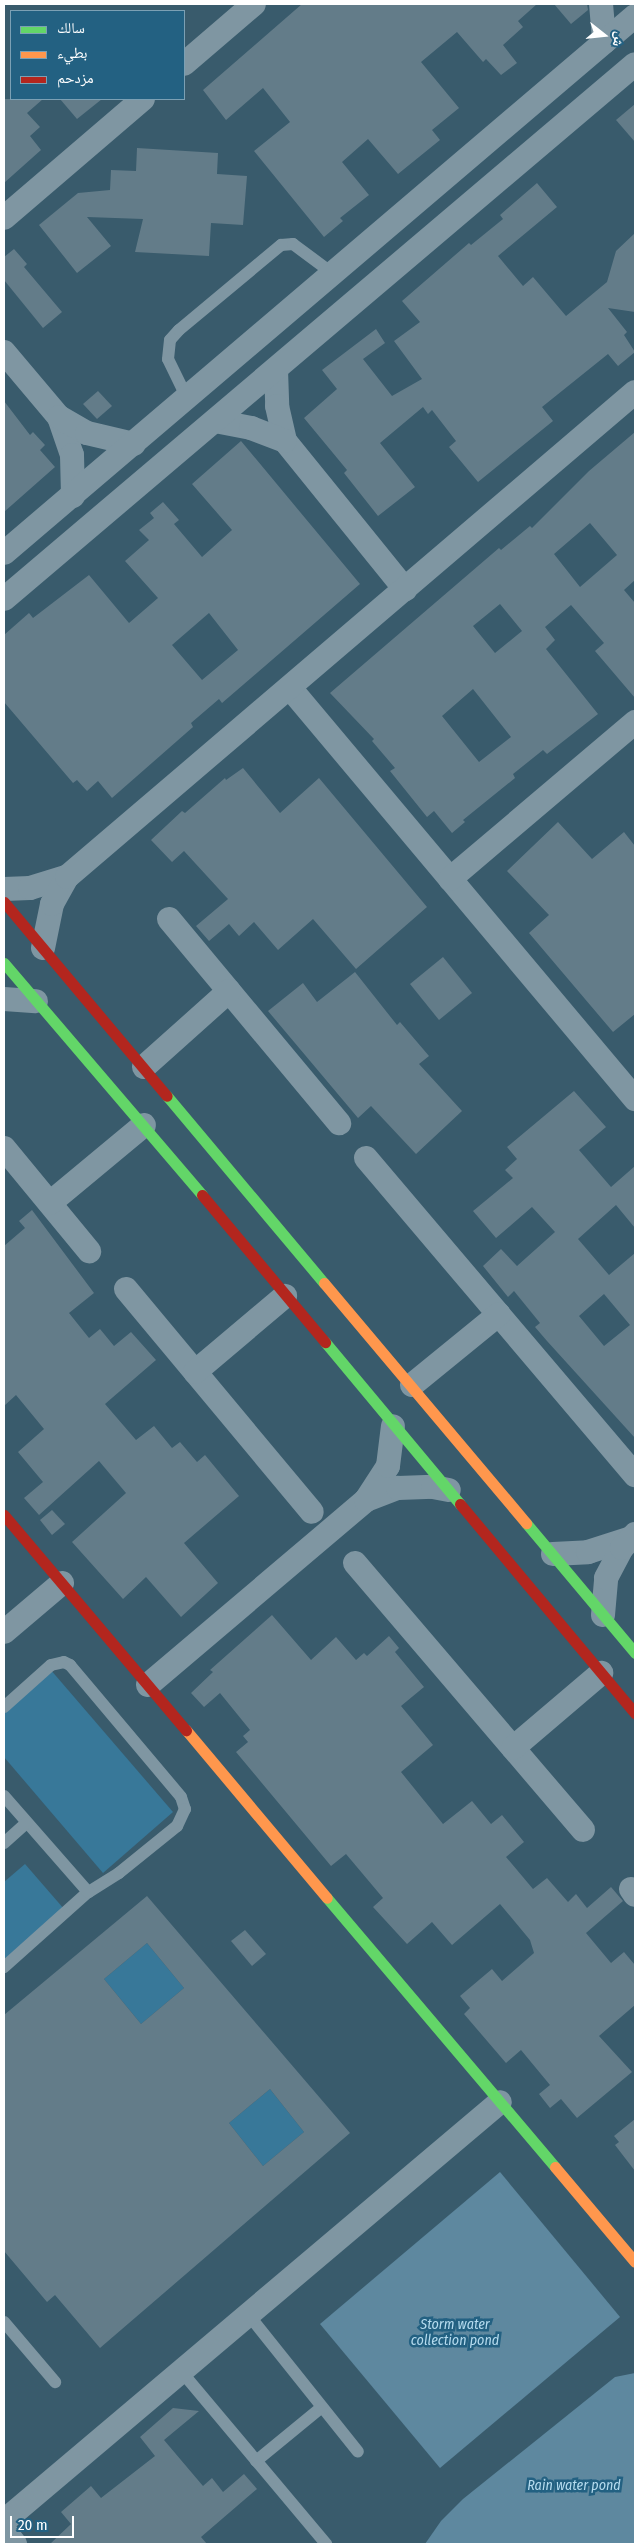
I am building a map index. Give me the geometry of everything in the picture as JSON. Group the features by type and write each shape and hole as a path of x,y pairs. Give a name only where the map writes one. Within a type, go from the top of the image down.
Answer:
{"main road":[{"path":"4,902 242,1182 635,1653"},
{"path":"4,963 144,1125 393,1426 449,1490 635,1713"},
{"path":"144,1125 163,1134 181,1151"},
{"path":"232,1197 240,1191 242,1182"},
{"path":"4,1515 635,2262"}],"street":[{"path":"185,63 254,4"},
{"path":"601,4 604,42"},
{"path":"622,4 635,8"},
{"path":"4,553 635,16"},
{"path":"4,600 635,64"},
{"path":"606,89 635,90"},
{"path":"4,218 142,100"},
{"path":"4,352 59,417 72,455 73,496"},
{"path":"276,370 277,406 285,441 405,589"},
{"path":"43,948 52,904 67,877 635,392"},
{"path":"59,417 95,436 134,444"},
{"path":"215,421 250,428 285,441"},
{"path":"290,688 635,1099"},
{"path":"450,879 635,722"},
{"path":"4,889 30,888 67,877"},
{"path":"169,919 339,1122"},
{"path":"144,1067 229,991"},
{"path":"4,999 36,1001"},
{"path":"50,1203 144,1125"},
{"path":"4,1148 89,1251"},
{"path":"366,1158 635,1475"},
{"path":"126,1289 312,1512"},
{"path":"194,1372 285,1296"},
{"path":"412,1385 499,1314"},
{"path":"148,1685 366,1500 388,1466 393,1426"},
{"path":"366,1500 407,1487 449,1490"},
{"path":"553,1554 588,1552 633,1536"},
{"path":"603,1615 606,1578 633,1536"},
{"path":"355,1563 583,1830"},
{"path":"4,1632 62,1583"},
{"path":"513,1748 601,1673"},
{"path":"4,2521 500,2102"},
{"path":"4,2530 15,2544"}],"lane":[{"path":"187,398 168,359 170,340 179,330 281,245 294,244 332,273"},
{"path":"4,1707 51,1665 70,1665 184,1803 184,1816 177,1826 119,1873 88,1892 4,1967"},
{"path":"4,1796 88,1892"},
{"path":"4,1843 26,1823"},
{"path":"248,2314 358,2452"},
{"path":"4,2322 55,2382"},
{"path":"181,2371 326,2544"},
{"path":"256,2461 322,2407"}],"shaded area":[{"path":"50,1669 173,1812 103,1873 4,1757 4,1710"},
{"path":"25,1864 64,1909 4,1962 4,1882"},
{"path":"147,1943 184,1988 141,2024 104,1979"},
{"path":"270,2089 304,2132 263,2166 229,2123"}],"water":[{"name":"Storm water collection pond","path":"500,2172 620,2317 440,2468 320,2324"},
{"name":"Rain water pond","path":"635,2373 635,2544 425,2544 441,2521 463,2499 615,2377"}],"building":[{"path":"302,4 537,4 518,21 523,27 503,45 517,63 501,75 486,59 483,62 457,32 421,62 459,108 432,130 440,140 398,174 368,139 342,162 369,195 340,218 343,221 324,237 254,151 290,122 263,88 226,120 203,90"},
{"path":"554,4 587,4 588,10 571,24"},
{"path":"4,99 42,100 27,113 40,127 30,136 41,150 4,183"},
{"path":"61,100 101,100 77,119"},
{"path":"635,104 635,142 616,120"},
{"path":"137,148 218,153 217,174 247,176 243,225 211,223 209,256 135,252 143,219 87,217 111,246 77,273 39,225 78,193 110,190 111,170 136,171"},
{"path":"537,183 557,207 498,256 523,286 533,277 566,316 607,282 616,251 635,233 635,312 608,308 627,332 624,335 635,352 618,366 608,354 542,407 553,421 478,482 449,447 456,441 432,410 428,414 423,407 380,443 415,487 378,516 344,473 347,470 304,418 337,389 322,370 376,329 385,343 363,359 392,396 422,379 394,341 420,322 402,301 469,243 471,245 503,219 500,215"},
{"path":"14,249 27,264 24,267 62,312 43,328 4,280 4,257"},
{"path":"98,391 112,406 97,419 83,404"},
{"path":"4,401 30,435 33,432 45,445 40,450 55,467 4,512"},
{"path":"635,432 635,580 624,590 635,603 635,698 595,651 604,643 571,605 545,627 555,640 546,649 598,714 547,754 543,750 513,774 515,778 463,820 465,822 452,833 434,811 427,817 390,771 395,768 372,741 374,739 330,693 499,548 501,550 530,526 532,528 589,471","holes":["590,523 617,555 580,587 554,554","500,604 522,631 495,653 473,626","473,689 511,737 479,762 442,716"]},
{"path":"241,441 360,584 222,703 219,699 191,723 193,727 112,798 98,781 87,791 77,780 73,783 4,702 4,635 29,613 33,618 89,575 129,623 158,598 125,561 149,540 139,530 154,518 150,513 163,502 179,520 174,524 202,557 232,530 192,484","holes":["209,613 238,650 202,680 172,645"]},
{"path":"243,768 280,813 319,778 427,907 356,969 313,919 278,950 254,922 239,936 229,924 209,941 196,926 228,899 184,851 172,862 151,840 182,811 185,813 225,778 226,780"},
{"path":"558,822 592,859 624,832 635,846 635,1014 613,1032 529,933 549,915 507,871"},
{"path":"443,957 472,993 439,1020 410,984"},
{"path":"355,972 397,1025 400,1022 429,1056 419,1064 462,1111 416,1154 371,1106 358,1118 268,1011 303,983 317,1002"},
{"path":"574,1091 606,1127 579,1150 611,1187 635,1166 635,1228 616,1205 578,1239 609,1275 635,1253 635,1438 535,1327 540,1323 514,1291 508,1297 483,1266 501,1249 517,1266 555,1232 532,1207 496,1238 473,1211 513,1178 505,1170 517,1159 507,1147","holes":["604,1294 630,1325 604,1346 579,1316"]},
{"path":"32,1210 94,1293 69,1313 89,1338 100,1329 114,1346 131,1332 156,1360 105,1404 136,1440 154,1426 172,1448 180,1442 197,1462 205,1455 239,1496 184,1543 218,1583 181,1617 146,1577 123,1599 72,1542 126,1493 99,1461 39,1515 24,1498 43,1482 18,1452 44,1429 16,1395 4,1406 4,1246 25,1228 19,1221"},
{"path":"52,1510 65,1524 52,1535 40,1520"},
{"path":"272,1615 311,1660 336,1637 356,1660 364,1653 367,1656 389,1636 399,1648 395,1652 424,1687 401,1706 433,1745 401,1772 443,1824 472,1801 491,1824 502,1815 524,1842 506,1857 533,1889 547,1878 568,1902 576,1894 587,1908 611,1887 623,1901 586,1933 611,1963 624,1952 635,1965 635,2005 599,2036 632,2072 577,2118 561,2099 550,2108 539,2094 550,2085 521,2050 506,2063 464,2014 470,2008 460,1996 492,1969 502,1981 534,1953 530,1940 500,1904 452,1945 432,1922 407,1944 373,1907 383,1898 346,1854 331,1866 236,1752 248,1742 243,1736 250,1730 220,1693 204,1707 191,1693 213,1672 210,1670"},
{"path":"147,1896 350,2133 100,2348 55,2295 47,2302 4,2251 4,2015","holes":["147,1943 184,1988 141,2024 104,1979","270,2089 304,2132 263,2166 229,2123"]},
{"path":"245,1930 266,1954 252,1966 231,1941"},
{"path":"635,2119 635,2171 615,2145 619,2142 614,2136"},
{"path":"173,2408 199,2411 164,2440 203,2486 212,2478 223,2492 244,2474 257,2489 201,2537 207,2544 50,2544 71,2524 61,2512 91,2486 101,2498 155,2456 140,2437"}],"traffic: fast":[{"path":"4,963 202,1195"},
{"path":"167,1096 324,1283"},
{"path":"325,1342 460,1504"},
{"path":"526,1523 635,1653"},
{"path":"327,1898 555,2167"}],"traffic: slow":[{"path":"324,1283 526,1523"},
{"path":"186,1730 327,1898"},
{"path":"555,2167 635,2262"}],"traffic: jam":[{"path":"4,902 167,1096"},
{"path":"202,1195 325,1342"},
{"path":"460,1504 635,1713"},
{"path":"4,1515 186,1730"}]}
